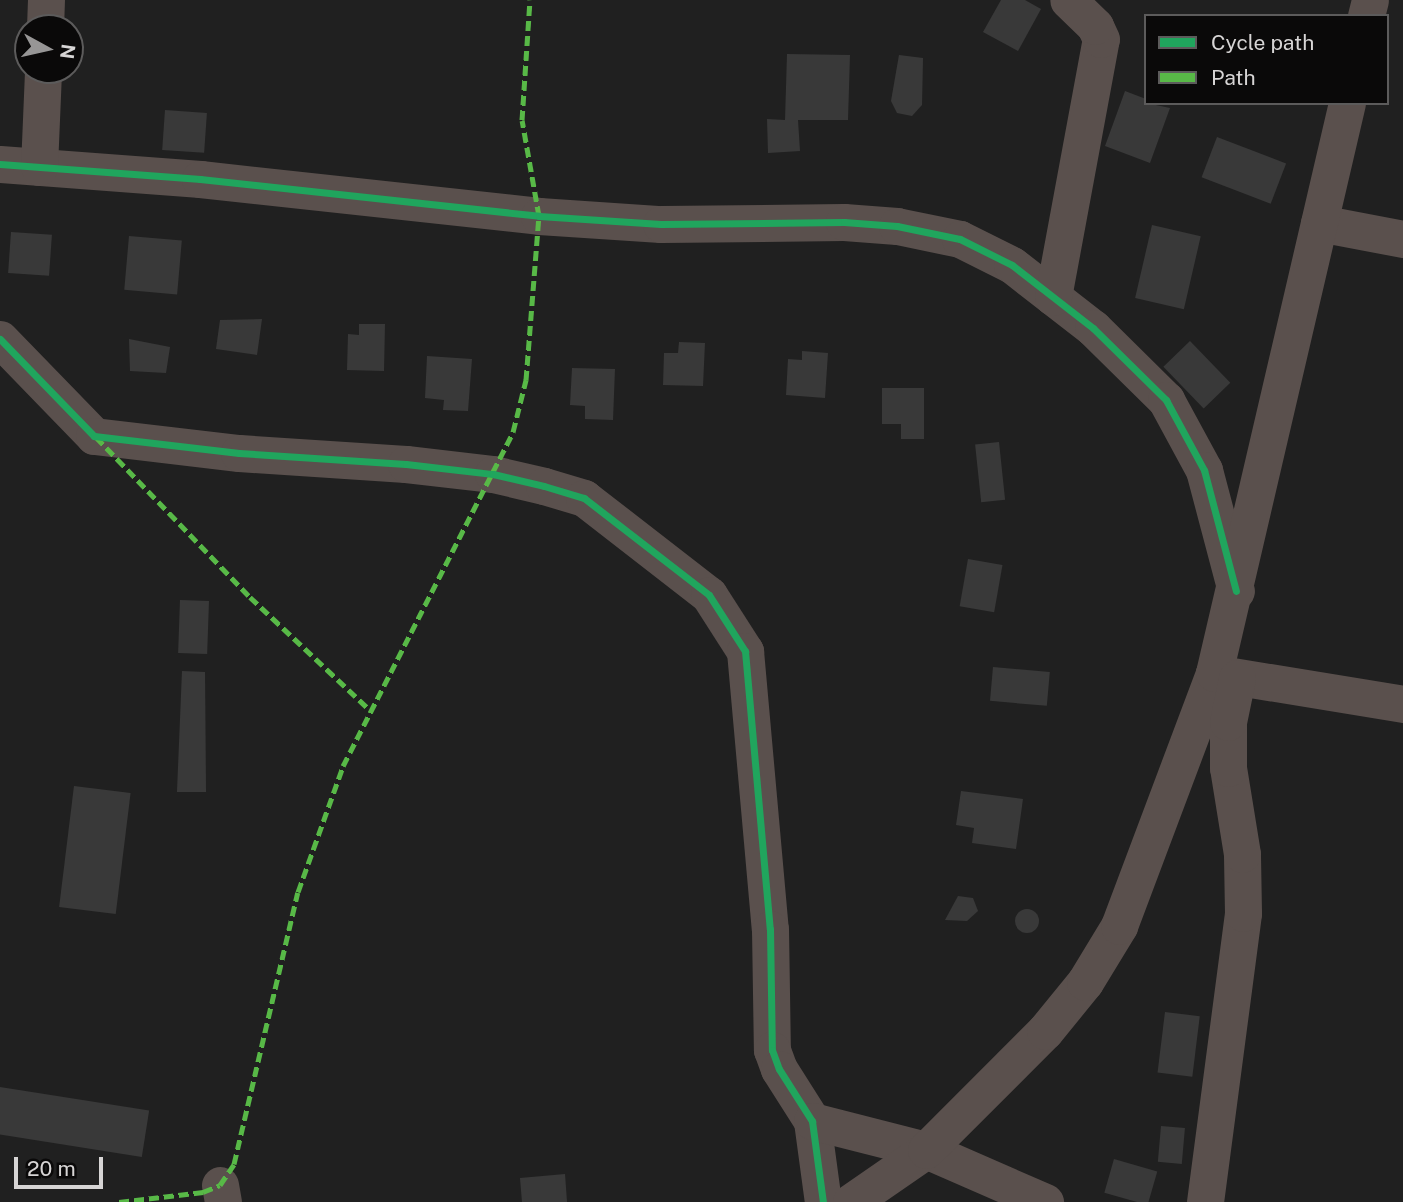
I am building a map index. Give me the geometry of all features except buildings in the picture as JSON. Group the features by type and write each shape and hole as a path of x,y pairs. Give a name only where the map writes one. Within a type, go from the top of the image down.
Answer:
{"street":[{"path":"1053,297 1101,39 1095,26 1068,0"},
{"path":"39,167 42,84"},
{"path":"1205,1202 1243,913 1242,854 1228,768 1225,676 1236,592 1347,105"},
{"path":"0,164 634,222 897,226 983,247 1093,328 1166,400 1204,470 1236,592"},
{"path":"1320,223 1403,239"},
{"path":"0,339 94,436 239,453 418,465 493,474 544,486 584,498 709,595 745,651 770,929 772,1050 779,1069 812,1121 823,1202"},
{"path":"1225,676 1403,704"},
{"path":"851,1202 926,1150 1045,1031 1085,982 1119,926 1225,676"},
{"path":"812,1121 926,1150 1045,1202"}],"marked path":[{"path":"119,1202 203,1192 220,1185 234,1164 298,892 343,766 513,432 526,380 539,216 522,120 530,0"},
{"path":"96,437 250,597 371,711"}],"cycle path":[{"path":"0,164 200,179 539,216 661,224 844,222 897,226 960,239 1012,265 1093,328 1166,400 1204,470 1236,591"},
{"path":"0,339 94,436 239,453 406,464 493,474 544,486 584,498 709,595 745,651 770,929 772,1050 779,1069 812,1121 823,1202"}]}
